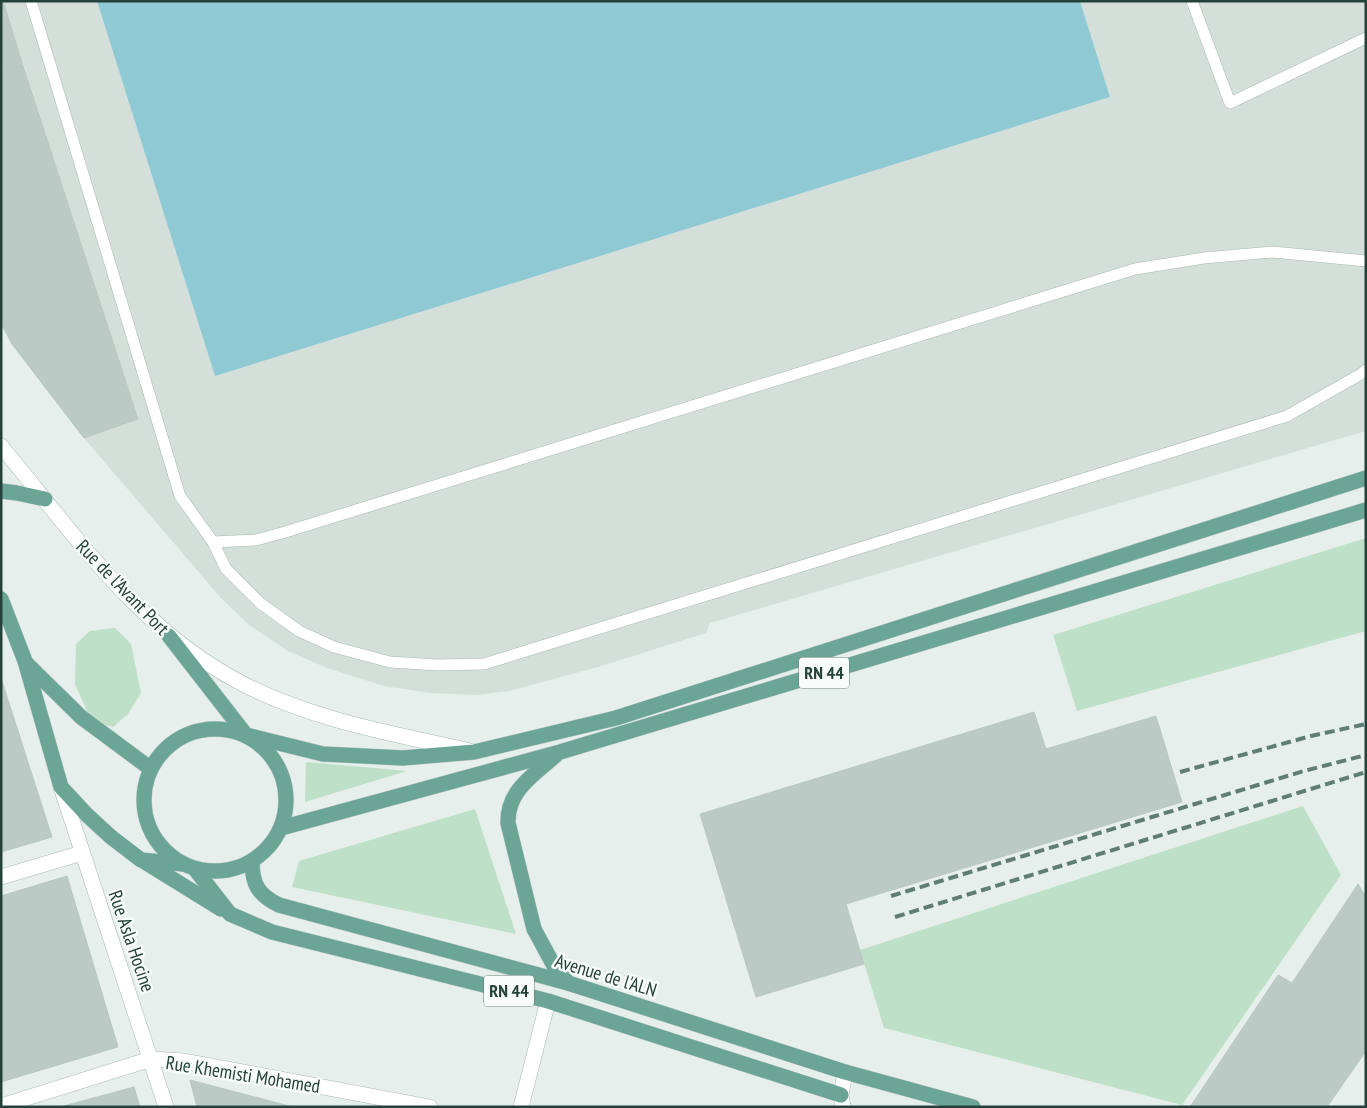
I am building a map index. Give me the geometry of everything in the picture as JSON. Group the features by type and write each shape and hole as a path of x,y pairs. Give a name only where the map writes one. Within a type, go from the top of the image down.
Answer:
{"main road":[{"path":"189,866 166,851 152,834 144,812 144,790 151,768 164,750 181,737 202,729 224,728 323,754 403,758 474,752 616,718 1366,478"},
{"path":"1,491 45,499"},
{"name":"RN 44","path":"281,828 560,752 1366,510"},
{"name":"Rue Asla Hocine","path":"1,599 8,637 24,662 61,787 111,837 142,860 230,914"},
{"path":"142,860 214,871 234,869 252,861 274,841 281,828 286,807 285,785 277,765 264,747 246,735 169,636"},
{"path":"24,662 81,718 151,768"},
{"path":"560,752 522,784 514,794 507,813 534,929 553,964 568,983"},
{"name":"Avenue de l'ALN","path":"252,861 252,876 256,886 270,901 279,905 568,983 934,1102 973,1107"},
{"name":"RN 44","path":"189,866 230,914 272,932 548,1001 842,1101"}],"street":[{"name":"Rue de l'Avant Port","path":"1,446 85,551 128,598 169,636 223,673 301,709 334,720 474,752"},
{"name":"Rue Asla Hocine","path":"61,787 166,1107"},
{"path":"1,877 82,853"},
{"path":"521,1107 548,1001"},
{"name":"Rue Khemisti Mohamed","path":"1,1106 151,1059 184,1061 430,1107"},
{"path":"842,1101 845,1072"}],"lane":[{"path":"31,1 180,496 213,542 226,569 260,603 299,631 334,647 390,662 438,665 484,664 1287,416 1366,370"},
{"path":"1192,1 1230,103 1366,38"},
{"path":"213,542 256,540 282,533 1135,269 1204,258 1273,252 1366,261"}],"shaded area":[{"path":"1,1 97,1 215,375 1110,97 1080,1 1366,1 1366,431 710,623 706,633 598,667 509,691 477,695 430,693 384,686 327,668 288,651 249,625 220,597 84,438 12,344 1,323"}],"green space":[{"path":"1366,538 1366,631 1077,711 1053,635"},
{"path":"115,628 131,644 141,693 128,714 113,727 91,720 75,684 76,644 90,631"},
{"path":"306,762 407,771 305,802"},
{"path":"1303,806 1341,875 1182,1105 884,1028 860,950"},
{"path":"475,809 516,934 292,887 299,861"}],"water":[{"path":"97,1 1080,1 1110,97 215,376"}],"building":[{"path":"1,1 3,1 23,66 1,72"},
{"path":"23,66 138,419 84,438 12,344 1,323 1,72"},
{"path":"1,678 52,837 1,852"},
{"path":"1034,712 1046,749 1156,716 1182,802 846,904 864,964 756,997 700,814"},
{"path":"67,876 118,1047 1,1082 1,896"},
{"path":"1358,884 1366,897 1366,1051 1327,1107 1190,1107 1278,975 1292,983"},
{"path":"190,1080 293,1107 197,1107"},
{"path":"134,1087 140,1107 60,1107"}],"railway":[{"path":"1180,772 1311,736 1366,724"},
{"path":"891,896 1304,771 1366,755"},
{"path":"895,917 1366,772"}]}
